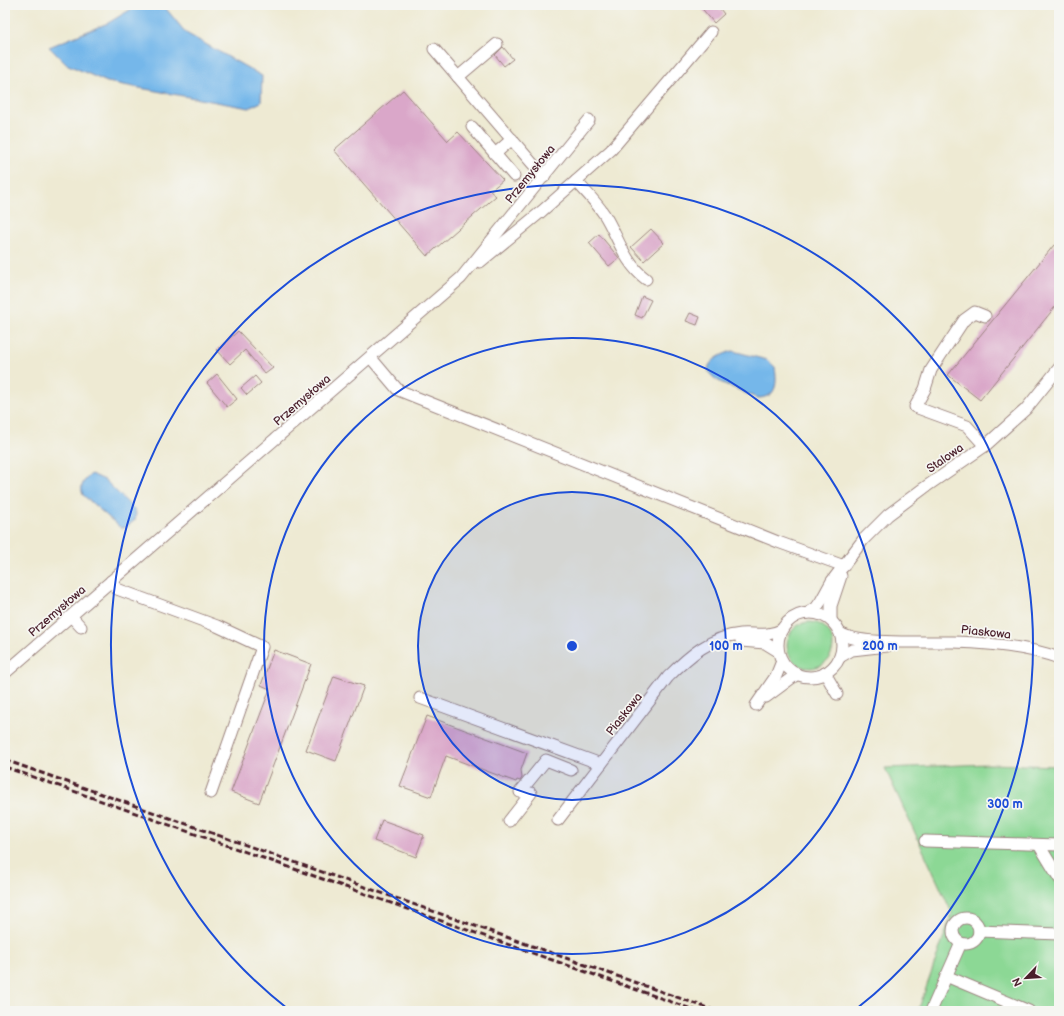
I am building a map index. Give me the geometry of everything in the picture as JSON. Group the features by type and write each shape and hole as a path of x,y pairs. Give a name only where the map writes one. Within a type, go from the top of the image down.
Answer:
{"street":[{"path":"461,278 576,182 611,150 711,32"},
{"path":"458,77 497,44"},
{"path":"434,49 544,176"},
{"name":"Przemysłowa","path":"5,673 371,358 461,278 589,120"},
{"path":"472,127 514,176"},
{"path":"495,154 512,139"},
{"path":"576,182 591,196 604,214 629,263 646,279"},
{"path":"984,446 967,426 915,407 925,389 931,370 964,320 974,312 986,316"},
{"path":"371,358 398,390 778,542 844,566"},
{"name":"Stalowa","path":"808,613 816,608 863,540 888,516 924,488 984,446 1026,409 1059,368"},
{"name":"Stalowa","path":"831,620 831,606 844,566"},
{"path":"111,581 117,589 217,626 262,647 211,793"},
{"path":"837,694 825,673 810,676 797,674 756,705 776,676 780,656 777,644 780,630 787,622 796,616 808,613 824,616 831,620 840,633 842,648 840,657"},
{"path":"71,616 81,627"},
{"name":"Piaskowa","path":"558,820 668,677 684,660 696,651 723,639 740,634 774,633 780,630"},
{"name":"Piaskowa","path":"840,633 852,638 910,643"},
{"name":"Piaskowa","path":"723,639 765,643 780,656 787,667 797,674"},
{"name":"Piaskowa","path":"825,673 832,668 840,657 852,650 910,643 953,642 1010,647 1059,658"},
{"path":"420,698 601,764"},
{"path":"520,792 546,760 571,770"},
{"path":"509,821 531,793"},
{"path":"925,841 1059,846"},
{"path":"1039,845 1059,878"},
{"path":"968,919 976,923 979,931 973,942 961,943 955,938 953,930 956,922 968,919"},
{"path":"979,931 1059,934"},
{"path":"931,1011 961,943"},
{"path":"946,976 1029,1011"}],"green space":[{"path":"810,622 823,626 829,632 833,645 829,658 823,664 810,668 797,664 791,658 787,645 791,632 797,626"},
{"path":"988,764 1059,766 1059,1011 918,1011 952,913 885,768"}],"water":[{"path":"138,5 163,5 186,33 262,76 261,102 249,108 107,82 66,64 49,47 108,23"},
{"path":"733,351 767,360 775,367 776,385 771,394 762,398 754,397 721,382 712,376 709,372 711,363 724,354"},
{"path":"91,474 105,480 133,508 136,513 135,520 126,527 121,528 83,495 82,486 84,481"}],"building":[{"path":"699,5 717,5 724,14 714,23"},
{"path":"503,47 513,59 504,66 495,55"},
{"path":"403,90 448,141 458,132 503,180 490,191 496,196 427,256 334,150"},
{"path":"651,229 664,243 644,261 631,247"},
{"path":"599,234 619,258 609,266 589,243"},
{"path":"1054,245 1059,249 1059,302 980,400 948,375"},
{"path":"642,296 651,300 642,318 635,315"},
{"path":"690,313 700,317 697,325 686,321"},
{"path":"238,331 273,368 265,374 245,350 230,364 217,350"},
{"path":"217,374 237,399 227,407 207,383"},
{"path":"255,376 261,383 247,395 241,388"},
{"path":"274,650 311,664 259,803 231,792 270,689 261,685"},
{"path":"334,676 364,686 336,761 306,750"},
{"path":"427,716 527,753 521,770 522,778 520,781 517,780 516,782 446,756 431,797 400,786"},
{"path":"382,820 424,835 416,857 374,841"}],"railway":[{"path":"5,760 716,1011"},
{"path":"5,767 697,1011"}]}
